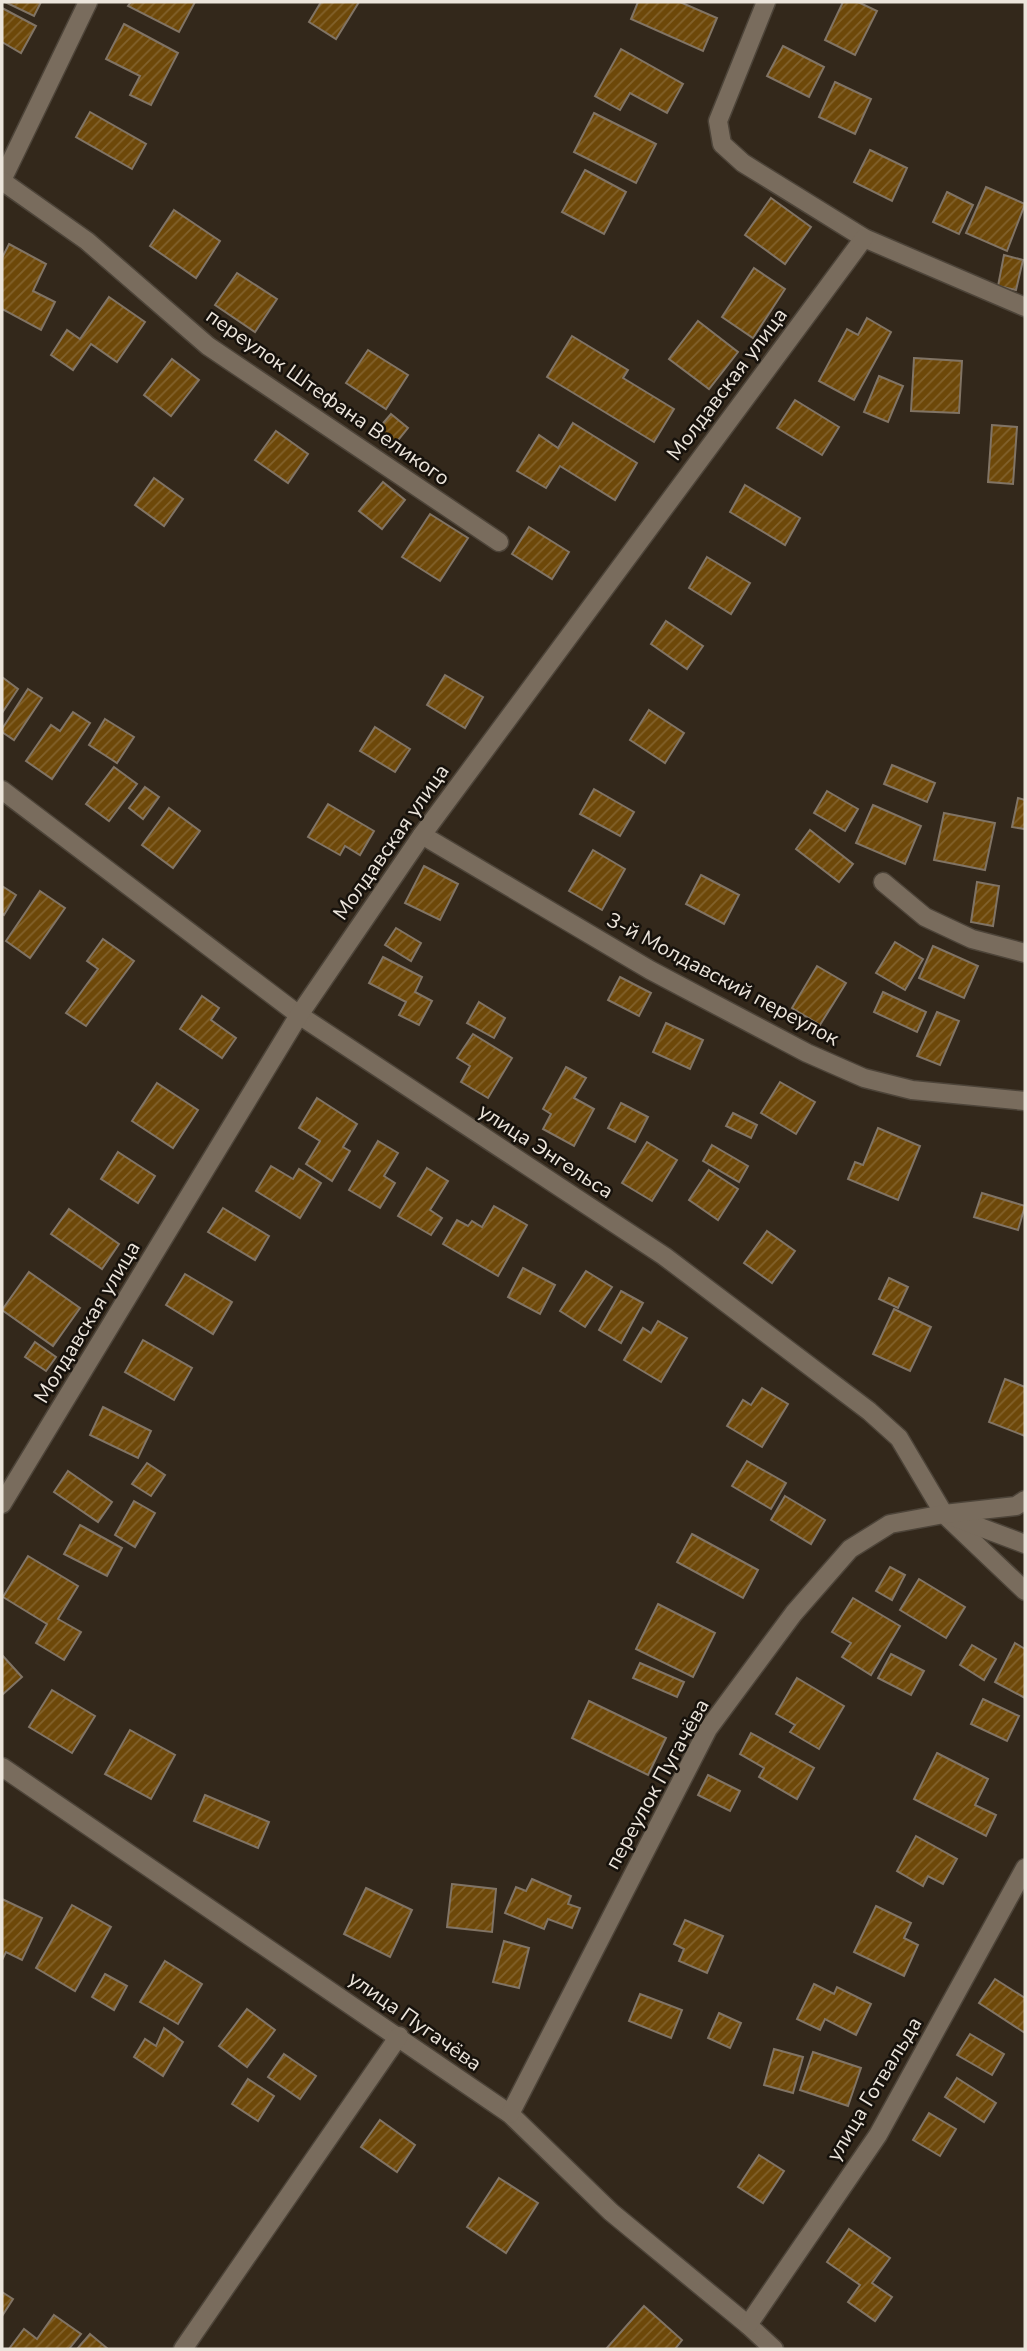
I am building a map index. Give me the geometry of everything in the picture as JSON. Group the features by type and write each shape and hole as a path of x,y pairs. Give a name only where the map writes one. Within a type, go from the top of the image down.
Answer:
{"street":[{"path":"2,181 88,2"},
{"path":"766,2 718,121 722,144 743,163 864,238 1025,307"},
{"name":"переулок Штефана Великого","path":"2,181 86,241 208,346 499,542"},
{"name":"Молдавская улица","path":"2,1504 299,1015 422,835 864,238"},
{"name":"улица Энгельса","path":"2,790 299,1015 664,1256 869,1411 899,1438 944,1514 1025,1591"},
{"name":"3-й Молдавский переулок","path":"422,835 650,970 807,1053 864,1078 912,1090 1025,1101"},
{"path":"883,882 925,916 972,939 1025,953"},
{"name":"переулок Пугачёва","path":"510,2114 708,1729 794,1613 850,1549 890,1524 944,1514 1016,1506 1025,1500"},
{"path":"944,1514 1025,1544"},
{"name":"улица Пугачёва","path":"2,1767 510,2114 611,2212 774,2349"},
{"name":"улица Готвальда","path":"748,2325 878,2134 1025,1868"},
{"path":"183,2349 399,2036"}],"building":[{"path":"5,2 41,2 34,16"},
{"path":"131,2 195,2 179,32 128,6"},
{"path":"321,2 359,2 336,39 309,22"},
{"path":"638,2 680,2 717,18 703,51 631,19"},
{"path":"843,2 858,2 877,11 855,55 825,40"},
{"path":"2,8 36,26 21,53 2,42"},
{"path":"124,24 178,53 151,105 130,95 140,76 106,59"},
{"path":"783,46 824,67 809,97 767,76"},
{"path":"621,49 683,84 667,113 630,93 620,110 595,96"},
{"path":"835,82 871,99 855,134 819,117"},
{"path":"90,112 146,144 132,169 76,137"},
{"path":"594,113 656,144 636,183 574,152"},
{"path":"870,150 907,168 892,201 854,182"},
{"path":"585,170 626,192 604,234 562,212"},
{"path":"986,187 1025,204 1007,251 966,233"},
{"path":"947,192 973,205 959,234 933,222"},
{"path":"771,198 811,227 785,264 745,235"},
{"path":"174,210 220,241 196,278 150,246"},
{"path":"9,244 46,264 33,291 55,302 41,330 2,309 2,258"},
{"path":"1004,255 1023,260 1016,290 998,286"},
{"path":"754,268 785,289 753,338 722,317"},
{"path":"237,273 277,299 255,332 215,305"},
{"path":"109,297 145,322 117,362 91,344 73,370 51,355 67,330 80,339"},
{"path":"867,318 891,332 854,400 819,381 847,329 858,335"},
{"path":"698,321 738,352 709,389 669,359"},
{"path":"572,336 628,370 623,378 674,409 654,442 547,377"},
{"path":"368,350 408,375 386,409 346,383"},
{"path":"914,358 962,361 959,413 911,411"},
{"path":"172,359 199,380 171,416 144,395"},
{"path":"879,376 903,386 888,422 864,412"},
{"path":"795,400 839,427 822,455 777,428"},
{"path":"391,414 408,428 390,450 373,435"},
{"path":"573,423 637,463 615,500 560,466 546,488 517,471 539,435 558,448"},
{"path":"992,425 1017,427 1013,484 988,482"},
{"path":"276,431 308,454 288,483 255,460"},
{"path":"154,478 183,499 164,526 135,505"},
{"path":"383,482 405,500 382,529 359,511"},
{"path":"745,485 800,518 785,545 730,512"},
{"path":"430,514 468,538 440,581 402,557"},
{"path":"529,527 569,552 552,579 512,554"},
{"path":"707,557 750,583 731,614 689,588"},
{"path":"666,621 703,646 687,669 651,644"},
{"path":"445,675 483,697 465,728 427,705"},
{"path":"2,677 18,689 2,713"},
{"path":"28,689 42,698 14,740 2,732 2,729"},
{"path":"649,710 684,733 665,763 630,740"},
{"path":"73,712 90,723 52,779 26,761 51,725 60,731"},
{"path":"105,719 134,737 117,763 89,745"},
{"path":"375,727 410,749 395,772 360,751"},
{"path":"892,765 935,783 927,802 884,784"},
{"path":"114,767 137,784 109,821 86,804"},
{"path":"145,787 159,797 143,819 129,808"},
{"path":"594,789 634,812 620,836 580,814"},
{"path":"827,791 858,809 845,831 814,813"},
{"path":"1018,798 1025,800 1025,829 1012,827"},
{"path":"328,804 374,831 360,855 345,846 340,855 308,837"},
{"path":"873,805 921,826 905,864 856,843"},
{"path":"169,808 200,831 173,868 142,845"},
{"path":"944,813 995,823 985,870 934,860"},
{"path":"810,830 853,864 839,882 796,849"},
{"path":"593,850 625,869 602,910 569,891"},
{"path":"424,866 458,884 440,920 405,903"},
{"path":"701,875 739,895 724,924 686,904"},
{"path":"977,882 999,886 993,926 971,922"},
{"path":"2,886 16,895 4,915 2,913"},
{"path":"40,891 65,908 30,958 6,941"},
{"path":"396,928 421,943 411,961 385,945"},
{"path":"103,939 134,961 86,1026 66,1013 98,969 87,961"},
{"path":"895,942 923,959 905,990 876,973"},
{"path":"933,946 978,966 964,998 919,978"},
{"path":"383,957 422,977 415,992 432,1001 419,1025 399,1015 406,1002 369,983"},
{"path":"817,966 846,983 820,1025 792,1008"},
{"path":"620,977 651,993 639,1016 608,1000"},
{"path":"883,992 926,1012 917,1032 874,1012"},
{"path":"202,996 219,1008 211,1020 236,1038 222,1058 180,1029"},
{"path":"479,1002 505,1018 494,1038 467,1023"},
{"path":"937,1012 959,1021 940,1065 917,1056"},
{"path":"666,1023 703,1040 690,1069 653,1052"},
{"path":"473,1034 512,1058 488,1098 461,1082 470,1066 457,1058"},
{"path":"566,1067 586,1078 574,1098 594,1109 574,1146 543,1129 551,1114 543,1109"},
{"path":"780,1082 815,1102 796,1134 761,1113"},
{"path":"157,1083 198,1110 173,1148 132,1121"},
{"path":"317,1098 357,1124 343,1147 350,1151 332,1181 306,1164 320,1141 299,1128"},
{"path":"621,1103 648,1117 635,1142 608,1128"},
{"path":"733,1113 757,1125 751,1138 726,1126"},
{"path":"878,1128 920,1146 898,1200 848,1179 855,1162 863,1165"},
{"path":"378,1141 398,1153 384,1176 395,1183 380,1208 349,1190"},
{"path":"647,1142 677,1160 652,1201 622,1183"},
{"path":"712,1145 748,1166 739,1182 703,1161"},
{"path":"118,1152 155,1176 138,1203 101,1179"},
{"path":"271,1166 293,1179 299,1169 321,1183 300,1218 256,1191"},
{"path":"427,1168 448,1181 430,1210 442,1218 431,1235 398,1216"},
{"path":"709,1170 738,1189 718,1220 689,1200"},
{"path":"982,1193 1025,1206 1018,1230 974,1217"},
{"path":"494,1206 527,1225 498,1276 443,1244 457,1220 468,1226 472,1221 482,1227"},
{"path":"223,1208 269,1236 255,1260 208,1232"},
{"path":"69,1209 119,1244 102,1269 51,1234"},
{"path":"767,1231 795,1251 772,1283 744,1263"},
{"path":"523,1268 555,1285 540,1314 508,1297"},
{"path":"586,1271 612,1287 585,1327 560,1311"},
{"path":"29,1272 80,1308 53,1346 2,1310"},
{"path":"185,1274 232,1302 213,1334 166,1305"},
{"path":"889,1278 908,1287 898,1308 879,1299"},
{"path":"621,1291 643,1303 621,1343 599,1330"},
{"path":"894,1309 931,1327 910,1371 873,1354"},
{"path":"658,1321 687,1338 661,1382 624,1360 643,1328 651,1333"},
{"path":"143,1340 192,1368 174,1400 125,1372"},
{"path":"35,1342 56,1357 46,1371 25,1357"},
{"path":"1005,1379 1025,1387 1025,1436 989,1422"},
{"path":"762,1388 788,1404 762,1447 727,1426 743,1400 751,1405"},
{"path":"103,1407 151,1431 138,1458 90,1435"},
{"path":"747,1461 786,1483 771,1509 732,1486"},
{"path":"147,1463 165,1475 151,1496 132,1484"},
{"path":"68,1471 112,1502 98,1522 54,1492"},
{"path":"785,1496 825,1520 811,1544 771,1520"},
{"path":"134,1501 155,1513 135,1547 115,1535"},
{"path":"80,1525 122,1548 107,1576 64,1554"},
{"path":"692,1534 758,1570 743,1598 677,1562"},
{"path":"28,1556 78,1586 58,1619 81,1632 64,1660 36,1643 47,1624 3,1597"},
{"path":"890,1567 905,1575 892,1600 876,1591"},
{"path":"919,1579 965,1607 946,1638 900,1610"},
{"path":"853,1598 900,1626 871,1675 842,1657 851,1643 832,1632"},
{"path":"658,1604 715,1633 693,1677 636,1649"},
{"path":"1015,1643 1025,1649 1025,1698 995,1682"},
{"path":"972,1645 996,1659 984,1680 960,1665"},
{"path":"891,1654 924,1671 911,1695 878,1678"},
{"path":"2,1655 22,1677 2,1695"},
{"path":"640,1663 684,1682 677,1697 633,1678"},
{"path":"797,1678 844,1706 819,1749 790,1732 795,1725 776,1714"},
{"path":"52,1690 95,1716 72,1753 29,1727"},
{"path":"983,1699 1019,1716 1007,1741 971,1724"},
{"path":"589,1701 666,1738 648,1775 572,1738"},
{"path":"130,1730 175,1755 151,1799 105,1774"},
{"path":"751,1733 814,1768 797,1799 759,1777 764,1768 740,1754"},
{"path":"937,1753 988,1779 975,1805 996,1815 986,1836 914,1799"},
{"path":"708,1775 740,1791 730,1811 698,1795"},
{"path":"205,1795 269,1822 258,1848 194,1821"},
{"path":"916,1836 957,1859 943,1884 928,1876 923,1886 897,1871"},
{"path":"532,1879 571,1896 568,1904 580,1908 572,1928 548,1919 544,1929 505,1913 516,1887 526,1891"},
{"path":"452,1884 496,1889 492,1932 447,1927"},
{"path":"366,1888 412,1910 390,1957 344,1934"},
{"path":"2,1899 42,1918 22,1960 6,1952 2,1960"},
{"path":"72,1905 111,1927 75,1991 36,1968"},
{"path":"876,1906 911,1923 904,1938 918,1945 904,1976 854,1952"},
{"path":"685,1920 723,1936 707,1973 679,1961 684,1949 674,1944"},
{"path":"504,1941 529,1948 519,1988 493,1982"},
{"path":"165,1961 202,1984 178,2024 140,2002"},
{"path":"105,1974 127,1986 114,2010 92,1997"},
{"path":"995,1979 1025,1998 1025,2033 979,2003"},
{"path":"814,1984 834,1994 837,1987 871,2004 856,2035 825,2019 820,2030 797,2019"},
{"path":"640,1994 682,2010 671,2038 629,2021"},
{"path":"247,2009 275,2030 247,2067 219,2046"},
{"path":"719,2013 741,2023 730,2048 708,2038"},
{"path":"164,2028 183,2042 163,2076 134,2057 145,2039 156,2046"},
{"path":"970,2034 1004,2054 992,2075 957,2055"},
{"path":"774,2049 803,2057 793,2093 764,2085"},
{"path":"813,2052 861,2068 848,2106 800,2090"},
{"path":"284,2054 316,2076 300,2099 268,2077"},
{"path":"957,2078 996,2103 984,2122 945,2097"},
{"path":"248,2079 274,2096 258,2121 232,2104"},
{"path":"929,2113 956,2129 940,2156 913,2140"},
{"path":"380,2120 415,2145 397,2172 361,2147"},
{"path":"759,2155 784,2171 763,2203 738,2187"},
{"path":"499,2178 538,2203 506,2253 467,2227"},
{"path":"849,2229 890,2258 872,2283 892,2297 875,2321 848,2302 860,2285 827,2262"},
{"path":"2,2292 13,2299 2,2316"},
{"path":"644,2306 682,2340 675,2349 606,2349"},
{"path":"54,2315 81,2334 69,2349 9,2349 24,2329 37,2339"},
{"path":"90,2334 108,2349 77,2349"}]}
